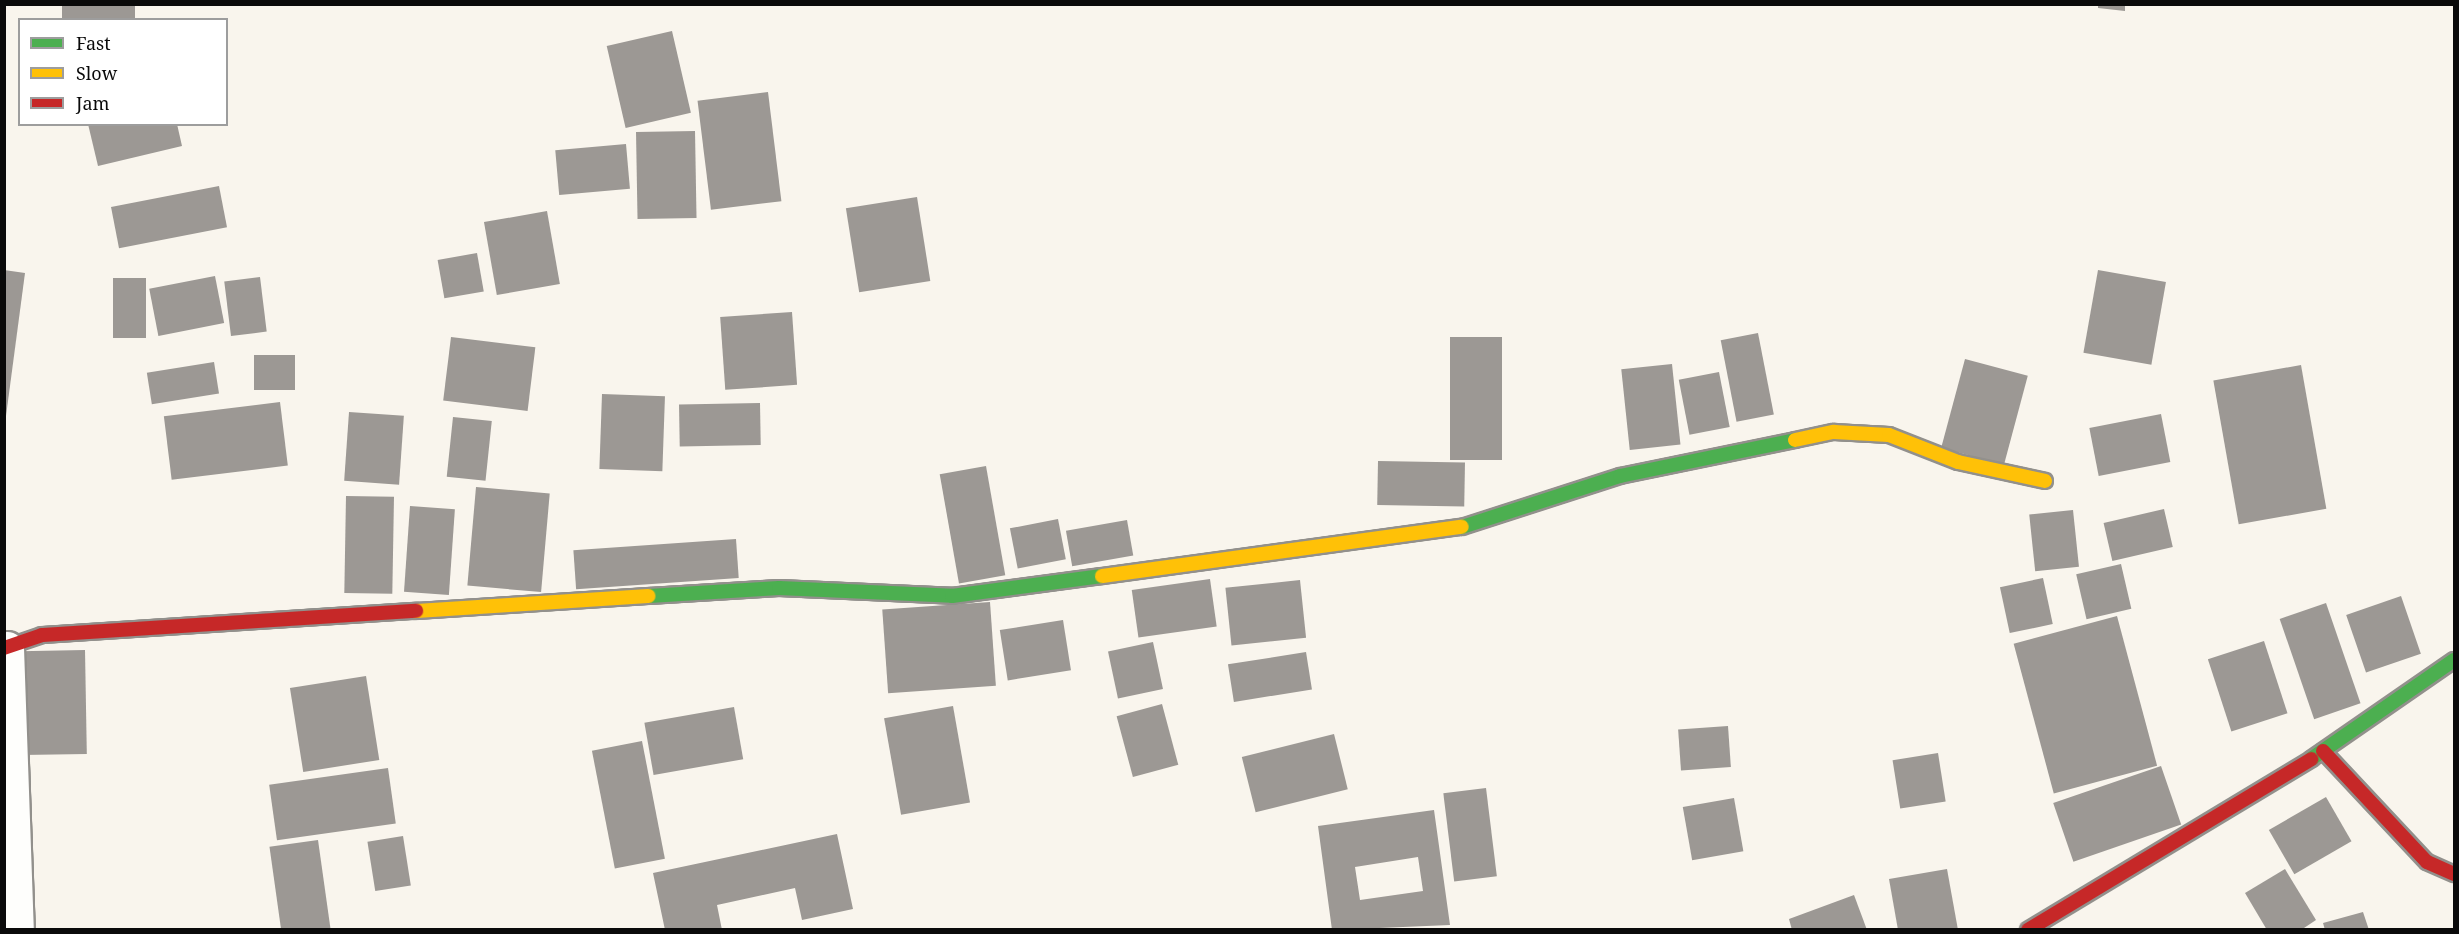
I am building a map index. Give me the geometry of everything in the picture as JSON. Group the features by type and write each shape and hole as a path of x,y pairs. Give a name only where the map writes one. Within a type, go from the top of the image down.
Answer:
{"street":[{"path":"17,930 6,648 42,635 779,588 952,597 1464,527 1620,476 1834,432 1889,435 1958,462 2045,481"},
{"path":"2028,930 2323,751 2454,660"},
{"path":"2323,751 2427,862 2454,874"}],"building":[{"path":"62,4 135,4 135,18 62,18"},
{"path":"2098,4 2125,4 2125,11 2098,8"},
{"path":"672,31 691,113 626,128 607,46"},
{"path":"768,92 781,201 711,210 698,101"},
{"path":"88,126 177,126 182,146 98,166"},
{"path":"695,131 697,218 638,219 636,132"},
{"path":"626,144 630,189 559,195 555,150"},
{"path":"219,186 227,227 119,248 111,207"},
{"path":"917,197 930,281 859,292 846,208"},
{"path":"547,211 560,284 497,295 484,222"},
{"path":"477,253 484,291 444,298 438,260"},
{"path":"4,270 25,273 6,416 4,416"},
{"path":"2098,270 2166,282 2151,365 2083,353"},
{"path":"215,276 224,323 158,336 149,289"},
{"path":"260,277 267,332 231,336 224,281"},
{"path":"113,278 146,278 146,338 113,338"},
{"path":"792,312 797,385 725,390 720,317"},
{"path":"1758,333 1774,414 1737,422 1721,340"},
{"path":"451,337 535,347 528,411 443,401"},
{"path":"1450,337 1502,337 1502,460 1450,460"},
{"path":"254,355 295,355 295,390 254,390"},
{"path":"1965,359 2028,376 2004,465 1941,448"},
{"path":"214,362 219,394 152,404 147,373"},
{"path":"1672,364 1680,445 1630,450 1621,369"},
{"path":"2301,365 2326,509 2239,524 2213,380"},
{"path":"1719,372 1730,427 1689,435 1679,380"},
{"path":"602,394 665,396 662,471 599,469"},
{"path":"280,402 288,466 172,480 164,416"},
{"path":"760,403 761,445 680,446 679,404"},
{"path":"349,412 404,416 399,485 344,481"},
{"path":"2161,414 2170,462 2099,476 2089,428"},
{"path":"453,417 492,421 486,481 447,477"},
{"path":"1378,461 1465,463 1464,507 1377,505"},
{"path":"986,466 1005,575 959,583 940,474"},
{"path":"476,487 550,493 541,592 467,586"},
{"path":"346,496 394,497 392,594 344,593"},
{"path":"410,506 455,509 449,595 404,592"},
{"path":"2164,509 2173,547 2112,561 2104,523"},
{"path":"2073,510 2079,567 2035,571 2029,515"},
{"path":"1058,519 1066,559 1018,569 1010,528"},
{"path":"1127,520 1133,555 1072,566 1066,531"},
{"path":"736,539 739,578 576,589 573,550"},
{"path":"2121,564 2131,609 2087,619 2076,574"},
{"path":"2043,578 2053,624 2010,633 2000,587"},
{"path":"1210,579 1217,627 1138,638 1132,590"},
{"path":"1300,580 1306,638 1231,646 1225,588"},
{"path":"2401,596 2421,654 2366,673 2346,615"},
{"path":"990,602 996,686 888,693 882,610"},
{"path":"2326,603 2361,703 2314,719 2280,619"},
{"path":"2117,616 2157,766 2054,793 2014,644"},
{"path":"1063,620 1071,670 1008,680 1000,630"},
{"path":"2264,641 2287,713 2231,732 2208,659"},
{"path":"1153,642 1163,689 1118,699 1108,652"},
{"path":"85,650 87,754 22,755 20,651"},
{"path":"1306,652 1312,690 1234,702 1228,664"},
{"path":"366,676 379,760 303,772 290,688"},
{"path":"1162,704 1178,765 1133,777 1117,716"},
{"path":"953,706 970,803 901,815 884,718"},
{"path":"734,707 743,759 654,775 644,723"},
{"path":"1728,726 1731,767 1681,770 1678,729"},
{"path":"1334,734 1348,789 1256,812 1242,757"},
{"path":"642,741 665,859 615,869 592,751"},
{"path":"1938,753 1946,801 1900,809 1893,760"},
{"path":"2161,766 2181,825 2073,862 2053,803"},
{"path":"388,768 396,823 277,840 269,785"},
{"path":"1486,788 1497,876 1454,882 1443,793"},
{"path":"2326,797 2352,841 2294,874 2269,830"},
{"path":"1734,798 1743,851 1692,860 1683,807"},
{"path":"1434,810 1450,925 1332,930 1318,826","holes":["1418,857 1423,891 1360,900 1355,867"]},
{"path":"837,834 853,909 802,920 795,888 717,905 722,930 665,930 653,873"},
{"path":"403,836 411,885 375,891 367,842"},
{"path":"318,840 331,930 281,930 269,847"},
{"path":"1947,869 1958,930 1898,930 1889,879"},
{"path":"2285,869 2316,920 2301,930 2267,930 2245,893"},
{"path":"1854,895 1867,930 1792,930 1789,919"},
{"path":"2363,912 2369,930 2325,930 2323,923"}],"traffic: fast":[{"path":"1462,527 1620,476 1795,440"},
{"path":"649,596 779,588 952,596 1102,576"},
{"path":"2311,759 2454,660"}],"traffic: slow":[{"path":"1795,440 1834,432 1889,435 1958,462 2045,481"},
{"path":"1102,576 1462,527"},
{"path":"416,611 649,596"}],"traffic: jam":[{"path":"4,648 42,635 416,611"},
{"path":"2323,751 2427,862 2454,874"},
{"path":"2028,930 2311,759"}]}
